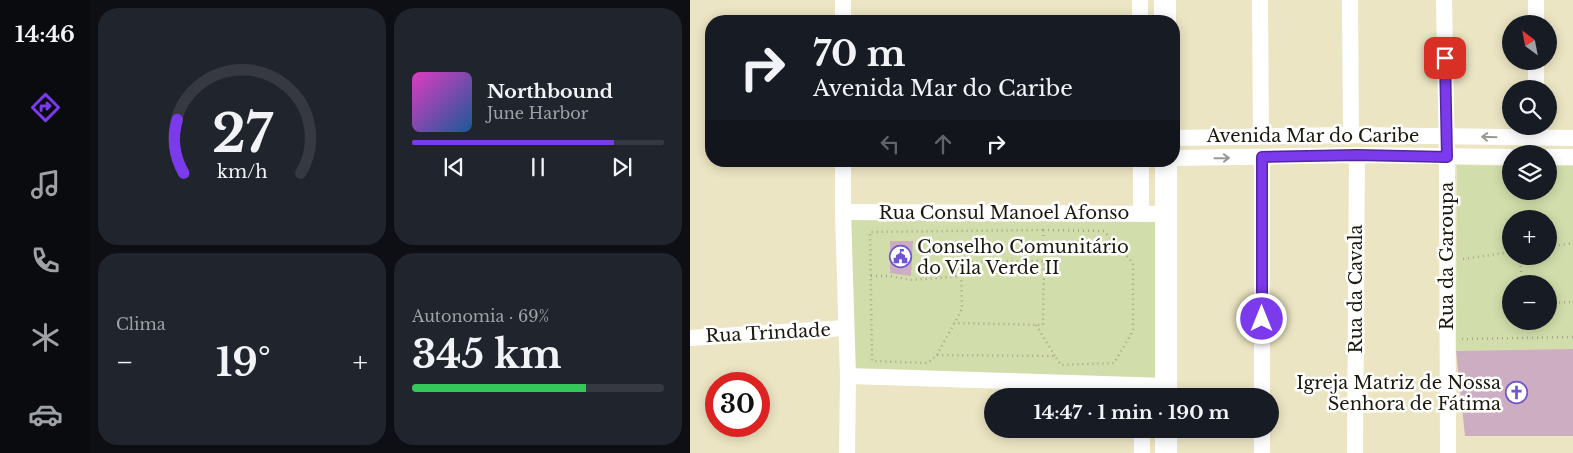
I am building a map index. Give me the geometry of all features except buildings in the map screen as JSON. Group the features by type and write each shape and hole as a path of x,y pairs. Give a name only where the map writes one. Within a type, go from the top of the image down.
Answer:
{"street":[{"path":"843,0 843,15"},
{"path":"1140,0 1140,15"},
{"path":"1164,0 1165,15"},
{"path":"1260,0 1261,136"},
{"path":"1350,0 1351,134"},
{"name":"Rua da Garoupa","path":"1444,0 1447,157 1448,453"},
{"path":"1536,0 1536,15"},
{"name":"Avenida Mar do Caribe","path":"1180,138 1502,133"},
{"name":"Avenida Mar do Caribe","path":"1554,135 1573,138"},
{"name":"Avenida Mar do Caribe","path":"1180,158 1357,155 1502,157"},
{"name":"Rua da Cavala","path":"1354,453 1357,155"},
{"path":"1262,157 1262,388"},
{"path":"1557,157 1573,157"},
{"path":"843,167 848,376 847,453"},
{"path":"1140,167 1141,214"},
{"path":"1166,167 1166,388"},
{"name":"Rua Consul Manoel Afonso","path":"843,212 1166,214"},
{"name":"Rua Trindade","path":"690,338 846,328"},
{"path":"848,376 1082,388"},
{"path":"1142,438 1142,453"},
{"path":"1166,438 1166,453"},
{"path":"1262,438 1262,453"}],"path":[{"path":"954,323 1043,325 1043,230"},
{"path":"1036,325 1061,365 1114,364 1133,331 1133,263 1104,231 870,232 872,361 928,363 937,355 962,309 961,262 1044,262"},
{"path":"1557,245 1573,243"},
{"path":"1462,250 1462,260 1502,253"},
{"path":"870,276 889,276 912,280 961,276"},
{"path":"1557,303 1573,302"},
{"path":"1461,339 1573,337"},
{"path":"937,355 1055,356"}],"green space":[{"path":"1457,165 1502,166 1502,200 1557,200 1557,166 1573,166 1573,349 1456,351"},
{"path":"843,212 1166,221 1161,386 848,376"}],"place":[{"name":"Conselho Comunitário do Vila Verde II","path":"901,257"},
{"name":"Igreja Matriz de Nossa Senhora de Fátima","path":"1517,393"}],"route":[{"path":"1262,319 1262,157 1357,155 1447,157 1445,58"}]}
